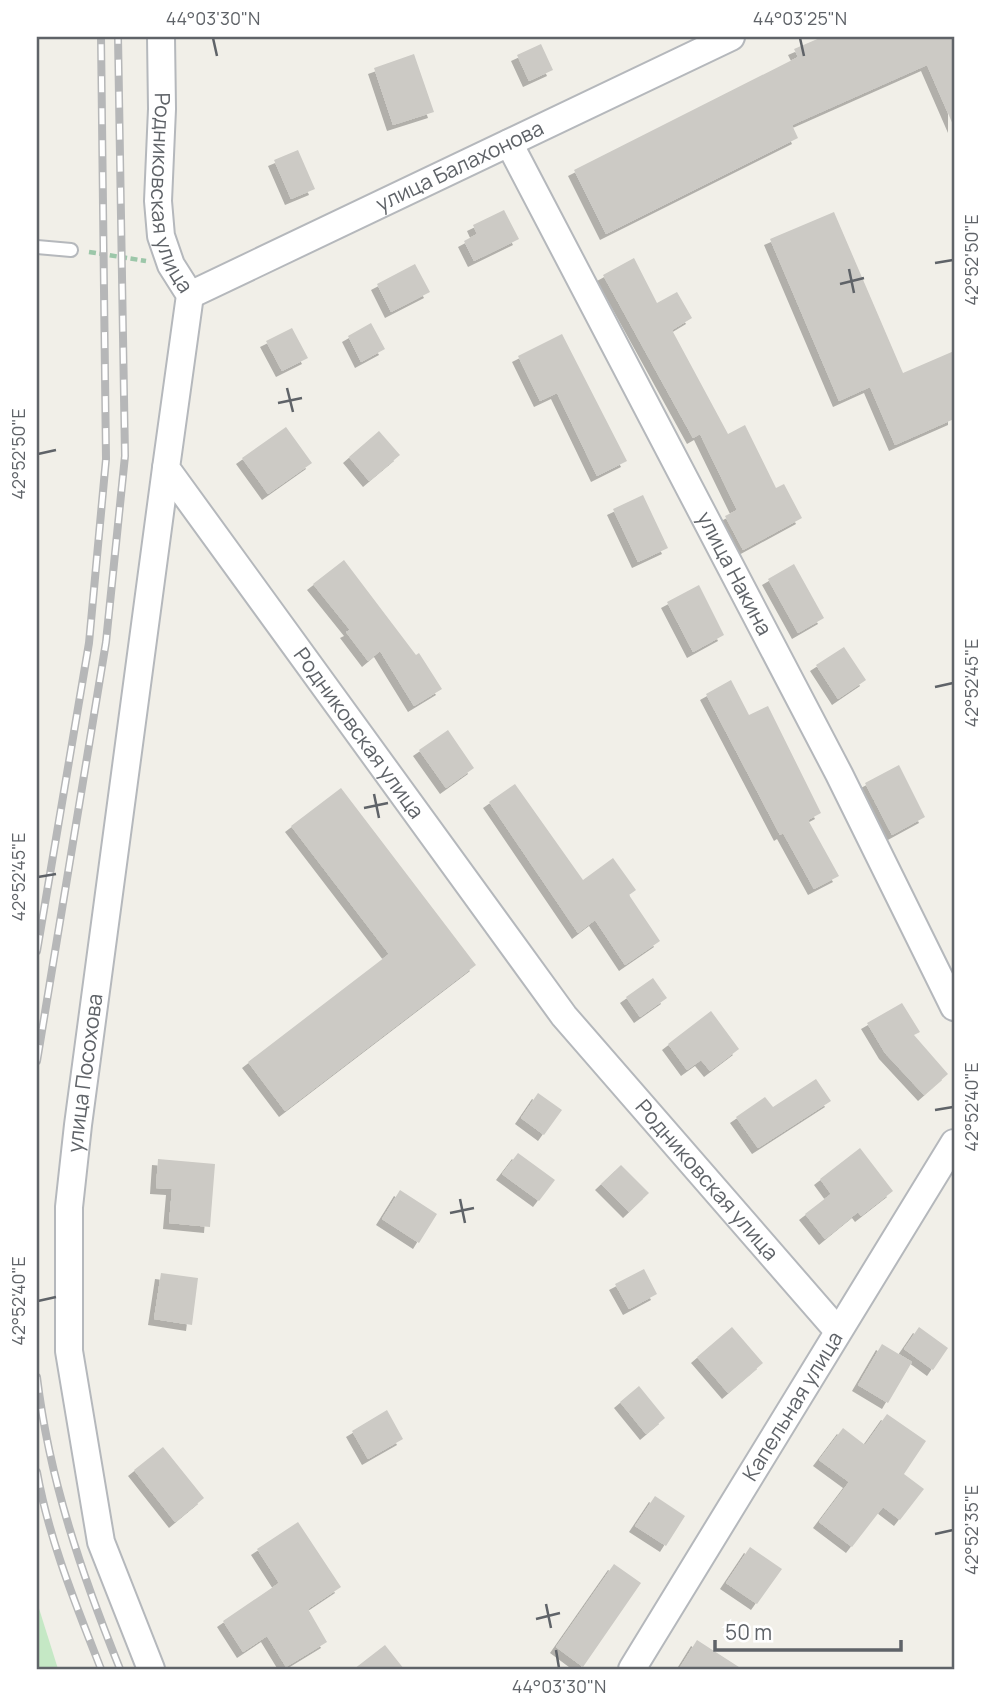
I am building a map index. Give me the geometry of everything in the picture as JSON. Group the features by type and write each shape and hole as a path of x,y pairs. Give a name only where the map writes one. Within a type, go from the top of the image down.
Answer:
{"street":[{"name":"Родниковская улица","path":"161,37 162,109 158,201 161,236 171,265 190,295 166,468 564,1016 838,1331"},
{"name":"улица Балахонова","path":"190,295 732,37"},
{"name":"улица Накина","path":"509,143 839,774 954,1007"},
{"name":"улица Посохова","path":"151,1669 102,1542 69,1351 69,1207 166,468"},
{"name":"Капельная улица","path":"632,1669 954,1143"}],"lane":[{"path":"37,247 71,250"}],"path":[{"path":"71,250 171,265"}],"green space":[{"path":"37,1602 58,1669 37,1669"}],"building":[{"path":"822,37 954,37 954,127 927,65 792,125 798,138 606,234 574,170 798,57 794,49"},
{"path":"541,44 553,70 529,81 517,55"},
{"path":"414,54 434,112 393,125 374,68"},
{"path":"298,150 315,189 291,199 274,160"},
{"path":"504,210 519,239 474,261 464,241 477,234 473,225"},
{"path":"834,212 903,373 954,351 954,419 895,445 870,387 839,401 770,239"},
{"path":"634,258 657,303 677,292 692,318 672,330 728,434 745,425 776,488 784,484 802,518 743,550 725,516 737,510 700,434 693,438 603,275"},
{"path":"415,264 430,292 391,312 377,284"},
{"path":"371,323 385,349 361,362 348,336"},
{"path":"292,328 308,358 282,371 266,341"},
{"path":"562,334 627,461 597,476 557,393 540,401 518,356"},
{"path":"286,427 312,463 268,494 242,458"},
{"path":"379,431 400,455 369,481 349,457"},
{"path":"643,495 668,548 638,562 613,509"},
{"path":"344,560 416,655 419,653 442,689 414,706 380,651 368,661 346,632 350,630 313,584"},
{"path":"794,564 824,618 798,633 768,579"},
{"path":"699,585 724,635 693,652 667,602"},
{"path":"844,647 866,680 838,699 816,665"},
{"path":"731,680 749,715 768,706 821,813 808,820 839,876 814,889 783,833 780,835 706,694"},
{"path":"448,730 474,768 446,788 419,750"},
{"path":"899,765 925,817 892,835 865,783"},
{"path":"515,784 583,880 613,858 636,890 629,895 660,941 625,965 595,920 578,933 489,802"},
{"path":"341,788 476,965 285,1111 248,1062 389,954 291,826"},
{"path":"653,978 667,998 640,1017 626,997"},
{"path":"902,1003 920,1032 914,1035 948,1074 924,1095 885,1053 867,1023"},
{"path":"711,1011 739,1049 710,1071 701,1060 687,1070 668,1044"},
{"path":"816,1079 831,1101 758,1148 736,1117 765,1097 773,1107"},
{"path":"538,1093 562,1110 544,1135 521,1118"},
{"path":"860,1148 893,1191 861,1216 858,1212 825,1239 805,1214 831,1194 820,1179"},
{"path":"518,1153 555,1180 539,1201 502,1174"},
{"path":"158,1159 215,1164 210,1227 169,1223 172,1189 156,1188"},
{"path":"621,1165 649,1193 629,1212 601,1184"},
{"path":"400,1190 437,1214 419,1243 382,1219"},
{"path":"644,1269 657,1294 629,1309 615,1284"},
{"path":"161,1273 198,1278 192,1325 154,1319"},
{"path":"732,1327 763,1363 728,1393 697,1357"},
{"path":"919,1327 948,1348 933,1370 904,1349"},
{"path":"882,1344 912,1362 888,1403 858,1385"},
{"path":"639,1386 665,1418 646,1434 620,1402"},
{"path":"387,1410 403,1439 368,1459 352,1431"},
{"path":"887,1414 926,1441 904,1474 924,1489 900,1520 883,1507 852,1547 819,1522 849,1482 819,1460 843,1428 865,1445"},
{"path":"163,1447 204,1498 175,1522 134,1470"},
{"path":"655,1496 685,1516 666,1546 635,1526"},
{"path":"298,1522 341,1587 308,1609 327,1642 286,1667 267,1636 243,1652 223,1621 279,1583 257,1549"},
{"path":"750,1547 782,1569 757,1604 726,1583"},
{"path":"614,1564 641,1583 583,1667 556,1647"},
{"path":"697,1640 742,1669 679,1669"},
{"path":"385,1645 404,1669 354,1669"}],"railway":[{"path":"37,951 89,643 106,459 101,37"},
{"path":"37,1061 106,642 125,456 118,37"},
{"path":"37,1377 42,1415 69,1526 120,1669"},
{"path":"37,1472 56,1547 101,1669"}]}
